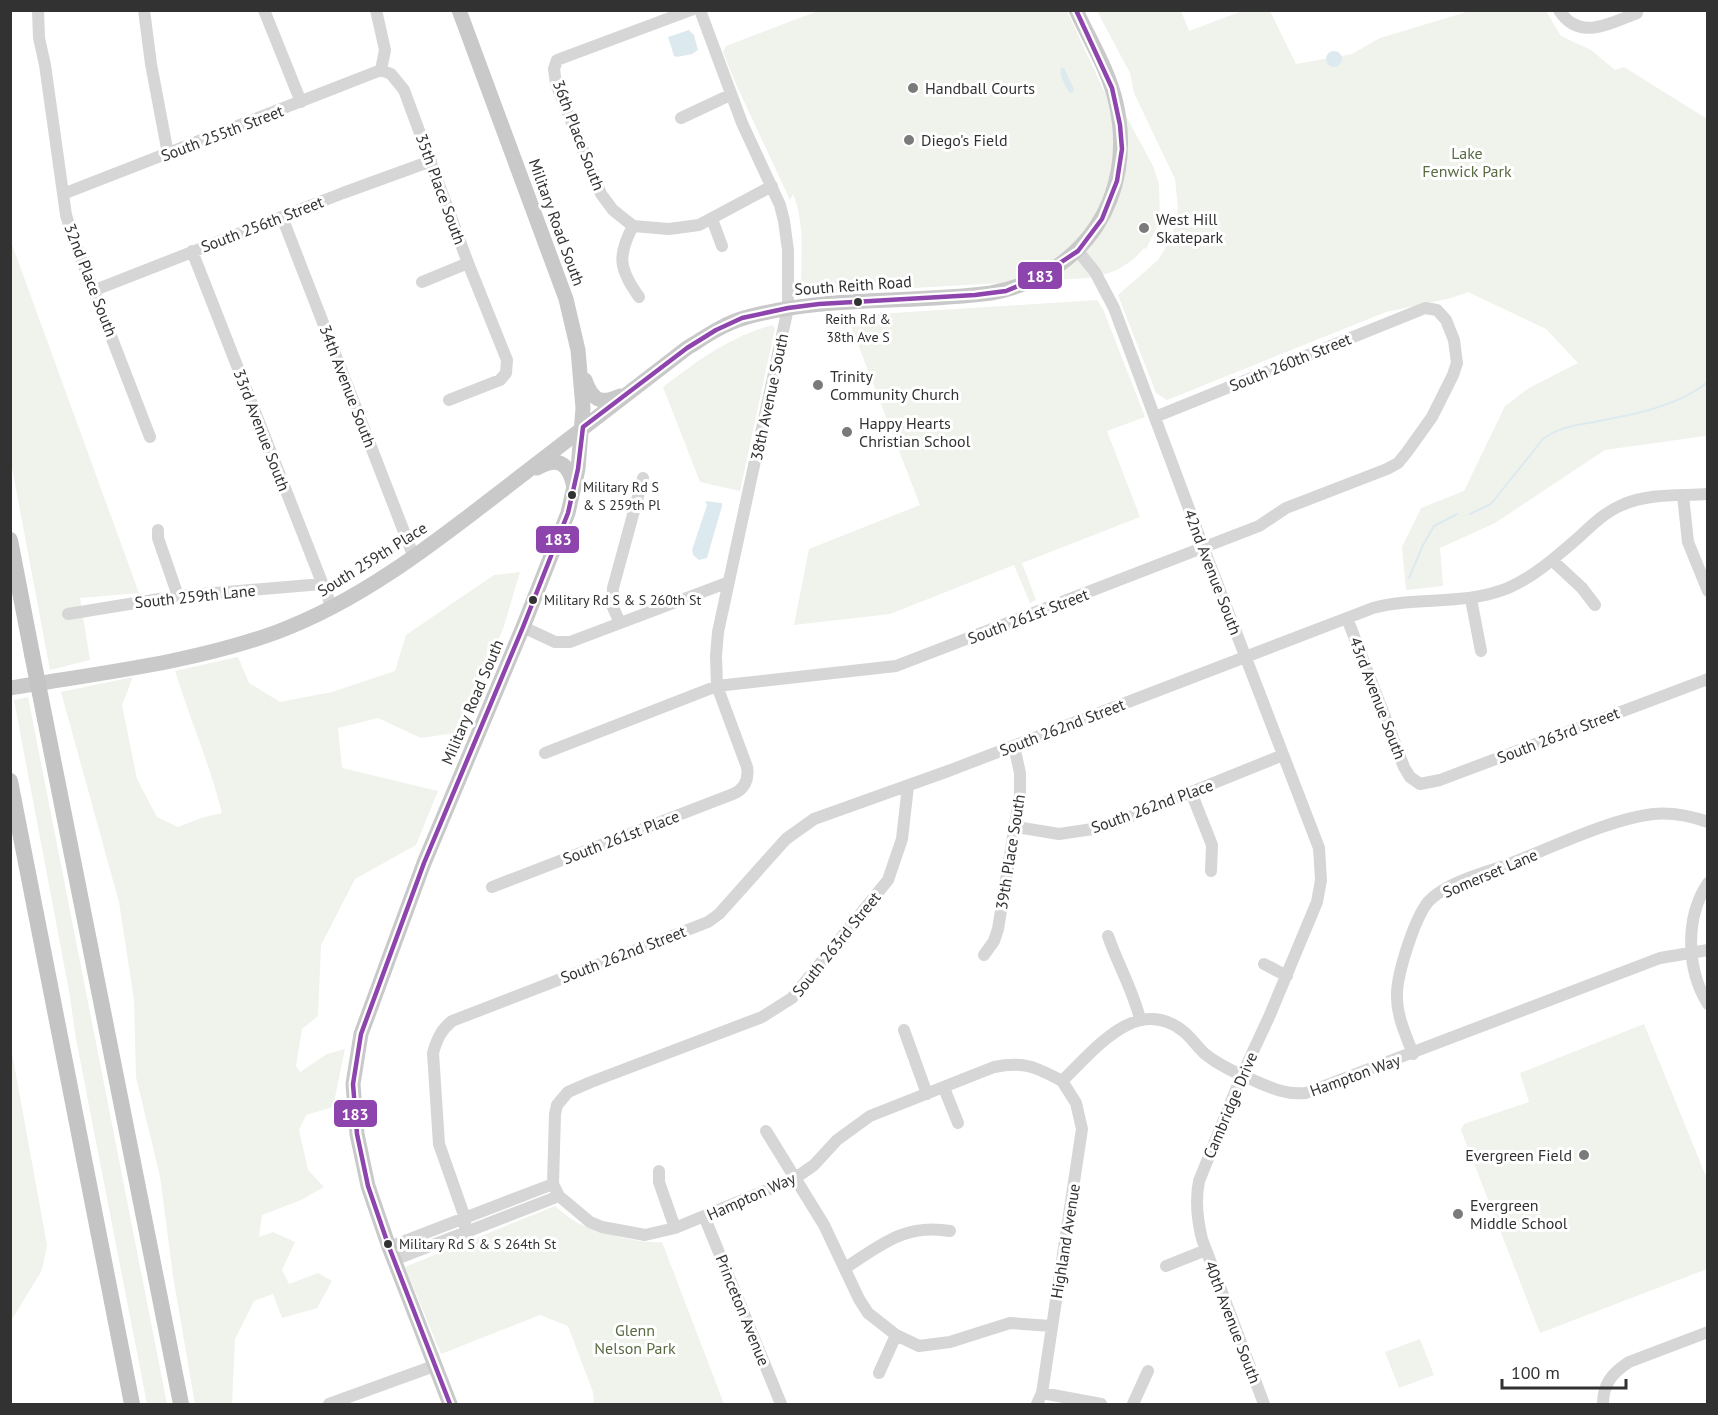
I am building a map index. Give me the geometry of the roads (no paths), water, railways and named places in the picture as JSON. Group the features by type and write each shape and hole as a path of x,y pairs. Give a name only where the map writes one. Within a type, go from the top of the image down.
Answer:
{"highway":[{"path":"10,540 181,1404"},
{"path":"10,781 132,1404"}],"main road":[{"name":"Military Road South","path":"450,1404 391,1254 368,1185 357,1134 353,1084 361,1034 424,863 560,536 574,490 583,428 581,368 566,299 459,10"},
{"name":"South Reith Road","path":"583,428 687,348 716,330 742,318 819,304 975,295 1006,291 1037,278 1078,251 1102,219 1117,181 1122,149 1120,125 1112,88 1076,10"},
{"path":"581,368 587,387 597,399 608,401 631,391"},
{"name":"South 259th Place","path":"10,688 160,662 224,648 277,632 332,608 375,582 456,526 583,428"},
{"path":"514,481 541,466 555,462 561,463 568,469 574,490"}],"street":[{"name":"32nd Place South","path":"38,10 39,38 45,65 63,194 72,235 150,437"},
{"path":"144,10 151,64 168,154"},
{"path":"264,10 301,102"},
{"path":"376,10 385,50 381,69"},
{"name":"36th Place South","path":"633,226 613,210 601,194 556,84 554,69 557,60 691,10"},
{"name":"38th Avenue South","path":"700,10 730,95 772,186 784,221 788,250 788,308 729,582"},
{"path":"1559,10 1564,18 1577,27 1583,28 1600,27 1637,13"},
{"name":"South 255th Street","path":"63,194 381,69"},
{"name":"35th Place South","path":"381,69 391,74 404,90 468,263 507,360 506,373 500,380 449,400"},
{"path":"681,118 730,95"},
{"name":"South 256th Street","path":"95,291 431,161"},
{"path":"639,297 624,272 622,260 623,245 633,226 682,229 699,225 772,186"},
{"name":"34th Avenue South","path":"282,217 413,555"},
{"path":"712,219 722,246"},
{"name":"42nd Avenue South","path":"1078,251 1095,272 1114,308 1319,848 1321,880 1317,902"},
{"name":"33rd Avenue South","path":"192,252 332,608"},
{"path":"422,282 468,263"},
{"name":"South 260th Street","path":"1155,417 1425,308 1437,310 1449,326 1457,358 1454,375"},
{"name":"South 261st Street","path":"545,753 717,686 896,666 1204,549 1259,526 1287,508 1398,463 1432,417 1454,375"},
{"path":"620,623 612,605 613,588 643,477"},
{"name":"South 262nd Street","path":"465,1218 439,1144 433,1053 443,1028 460,1017 708,922 719,914 786,839 814,819 908,786 1347,618 1393,603 1471,599 1509,587 1533,575 1553,561 1600,518 1621,505 1648,497 1707,494"},
{"path":"1683,496 1688,542 1707,591"},
{"path":"158,530 158,538 178,596"},
{"path":"1553,561 1582,588 1595,606"},
{"path":"523,627 555,642 570,642 729,582"},
{"path":"717,686 718,632 729,582"},
{"name":"South 259th Lane","path":"68,614 178,596 322,584"},
{"path":"1471,599 1481,651"},
{"name":"43rd Avenue South","path":"1347,618 1398,753 1410,777"},
{"name":"South 263rd Street","path":"1410,777 1420,784 1432,783 1707,679"},
{"name":"South 261st Place","path":"492,887 739,792 746,782 747,767 717,686"},
{"name":"39th Place South","path":"984,956 998,929 1016,827 1021,781 1014,746"},
{"name":"South 262nd Place","path":"1016,827 1059,834 1093,829 1118,822 1283,755"},
{"name":"South 263rd Street","path":"553,1184 555,1114 557,1105 568,1092 762,1017 792,998 888,880 902,839 908,786"},
{"path":"1191,792 1212,845 1211,871"},
{"name":"Somerset Lane","path":"1413,1054 1401,1024 1396,995 1414,928 1421,912 1431,899 1462,882 1627,820 1668,814 1707,822"},
{"path":"1707,883 1695,909 1692,928 1695,972 1707,1004"},
{"name":"Cambridge Drive","path":"1204,1245 1197,1218 1199,1181 1317,902"},
{"path":"1062,1081 1115,1032 1127,1023 1140,1019 1132,993 1108,936"},
{"name":"Hampton Way","path":"1140,1019 1162,1018 1172,1023 1185,1032 1204,1053 1230,1070 1284,1092 1306,1093 1660,958 1707,950"},
{"path":"1264,964 1287,976"},
{"path":"904,1030 927,1094"},
{"name":"Hampton Way","path":"553,1184 559,1196 590,1222 602,1227 645,1235 675,1228 794,1179 814,1165 837,1140 870,1116 994,1067 1012,1064 1039,1068 1062,1081"},
{"name":"Highland Avenue","path":"1040,1399 1082,1129 1076,1103 1062,1081"},
{"path":"944,1088 958,1123"},
{"path":"766,1131 794,1179 825,1225 852,1286 868,1313 896,1335 919,1346 950,1342 1010,1323 1051,1326"},
{"path":"659,1171 659,1182 675,1228"},
{"path":"391,1254 465,1218 553,1184"},
{"path":"391,1254 465,1233 559,1196"},
{"name":"Princeton Avenue","path":"705,1216 781,1404"},
{"path":"465,1218 465,1233"},
{"path":"845,1268 904,1233 933,1228 950,1231"},
{"path":"1166,1266 1204,1245"},
{"name":"40th Avenue South","path":"1204,1245 1264,1404"},
{"path":"1603,1404 1605,1387 1618,1370 1629,1362 1707,1332"},
{"path":"879,1373 896,1335"},
{"path":"329,1404 434,1366"},
{"path":"1133,1404 1148,1371"},
{"path":"1040,1399 1101,1404"}],"waterway":[{"path":"1470,514 1491,504 1543,439 1556,431 1656,408 1684,397 1708,382"},
{"path":"1409,578 1434,526 1457,514"}],"place":[{"name":"Handball Courts","path":"913,88"},
{"name":"Diego's Field","path":"909,140"},
{"name":"West Hill Skatepark","path":"1144,228"},
{"name":"Reith Rd & 38th Ave S","path":"858,302"},
{"name":"Trinity Community Church","path":"818,385"},
{"name":"Happy Hearts Christian School","path":"847,432"},
{"name":"Military Rd S & S 259th Pl","path":"572,495"},
{"name":"Military Rd S & S 260th St","path":"533,600"},
{"name":"Evergreen Field","path":"1584,1155"},
{"name":"Evergreen Middle School","path":"1458,1214"},
{"name":"Military Rd S & S 264th St","path":"388,1244"}],"park label":[{"name":"Lake Fenwick Park","path":"1467,162"},
{"name":"Glenn Nelson Park","path":"635,1339"}]}
